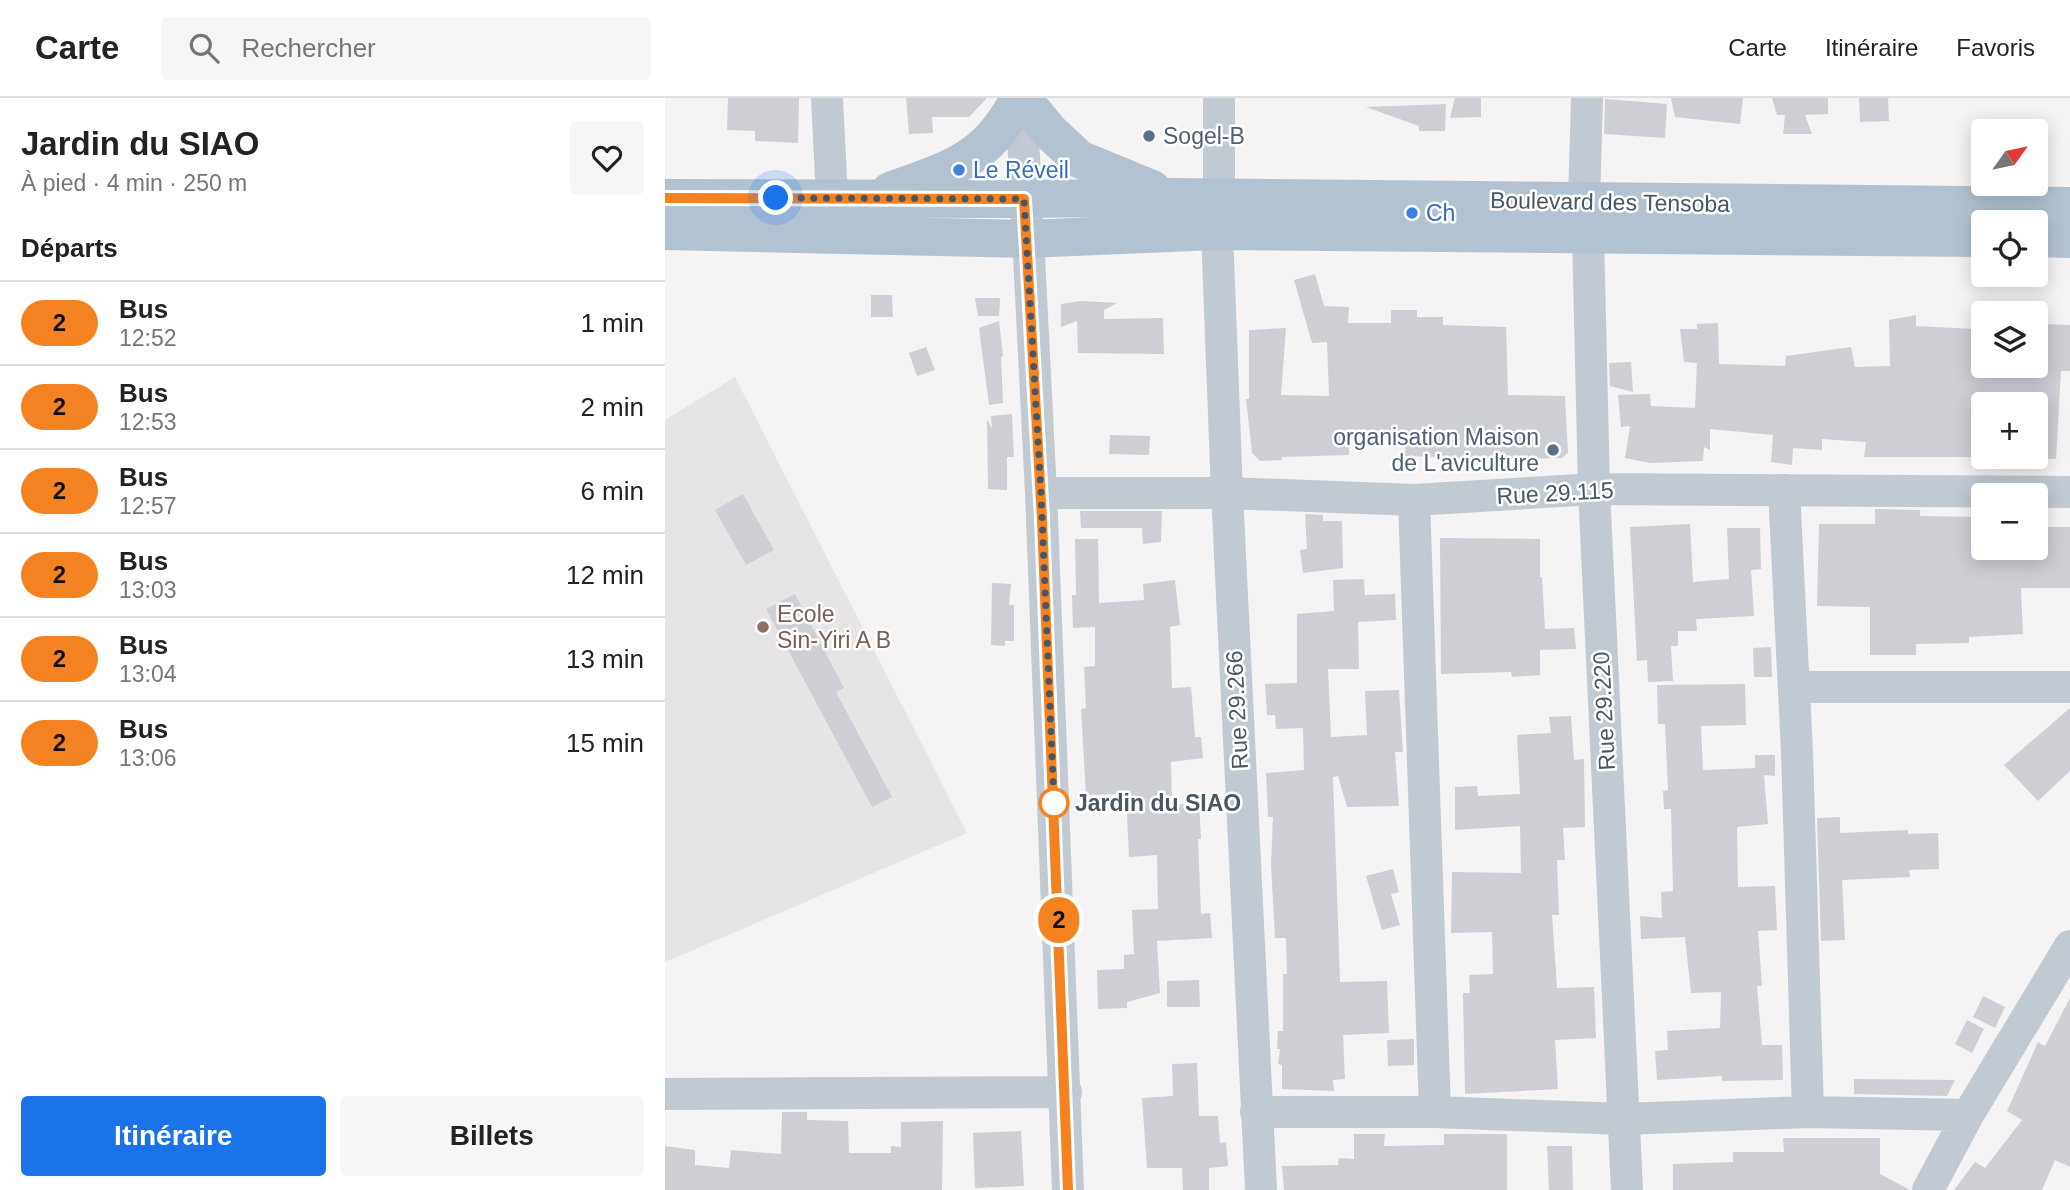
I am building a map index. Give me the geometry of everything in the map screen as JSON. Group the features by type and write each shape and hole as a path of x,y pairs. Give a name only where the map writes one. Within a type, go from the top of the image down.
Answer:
{"main road":[{"path":"869,199 973,158 996,135 1021,98 1049,132 1079,159 1170,197"},
{"name":"Boulevard des Tensoba","path":"665,198 1170,197 1218,215"},
{"name":"Boulevard des Tensoba","path":"665,230 1026,239 1218,215 1586,217 2070,206"},
{"name":"Boulevard des Tensoba","path":"1586,217 1971,237"},
{"path":"2048,239 2070,239"}],"street":[{"path":"827,98 832,199"},
{"path":"1021,98 1026,239 1041,493 1068,1190"},
{"name":"Rue 29.266","path":"1219,98 1218,215 1227,493 1261,1190"},
{"name":"Rue 29.220","path":"1587,98 1586,217 1594,489 1627,1190"},
{"name":"Rue 29.115","path":"1041,493 1227,493 1414,500 1594,489 2070,492"},
{"path":"1784,490 1794,687 1808,1112"},
{"path":"1414,500 1435,1111"},
{"path":"1794,687 2070,687"},
{"path":"1928,1190 1968,1115 2070,946"},
{"path":"665,1094 1066,1092"},
{"path":"1256,1112 1435,1111 1623,1119 1808,1112 1968,1115"}],"shaded area":[{"name":"Ecole Sin-Yiri A B","path":"735,377 967,833 665,962 665,420"}],"building":[{"path":"728,98 799,98 798,143 755,141 755,131 727,130"},
{"path":"906,98 987,98 969,117 932,117 933,133 909,134"},
{"path":"1455,98 1481,98 1481,117 1450,118"},
{"path":"1671,98 1743,98 1740,124 1675,117"},
{"path":"1772,98 1828,98 1828,114 1805,115 1812,134 1783,134 1785,115 1777,115"},
{"path":"1859,98 1888,98 1889,121 1860,122"},
{"path":"1605,99 1667,104 1665,138 1604,134"},
{"path":"1446,104 1445,131 1419,131 1419,126 1366,107"},
{"path":"1315,274 1324,306 1349,307 1348,323 1391,323 1391,310 1417,310 1417,317 1443,317 1443,325 1506,327 1508,395 1565,396 1568,453 1562,458 1405,456 1406,437 1349,437 1349,455 1282,457 1282,460 1260,461 1252,453 1246,399 1249,399 1249,330 1286,328 1281,395 1329,396 1327,342 1312,343 1294,280"},
{"path":"871,295 892,295 893,317 871,317"},
{"path":"975,298 1000,298 999,316 978,316"},
{"path":"1081,301 1117,303 1104,310 1104,319 1163,318 1164,354 1078,353 1077,321 1061,327 1061,304"},
{"path":"1916,315 1916,326 1971,329 1971,378 2048,378 2048,324 2070,325 2070,371 2061,371 2056,459 2048,459 2048,392 1971,392 1971,457 1864,457 1866,442 1822,439 1822,450 1793,448 1792,465 1771,462 1773,435 1710,429 1710,450 1704,447 1703,461 1650,463 1625,458 1630,426 1621,427 1618,395 1650,394 1651,406 1695,408 1697,363 1684,362 1680,329 1697,329 1697,324 1718,323 1719,364 1785,366 1786,356 1851,347 1855,367 1890,366 1889,320"},
{"path":"999,321 1003,356 1003,403 989,405 979,328"},
{"path":"926,347 935,370 917,376 909,353"},
{"path":"1631,362 1633,392 1610,386 1609,363"},
{"path":"1012,414 1014,457 1007,457 1007,490 988,489 987,419 992,429 991,416"},
{"path":"1110,435 1150,436 1149,455 1109,454"},
{"path":"743,494 774,550 746,565 715,510"},
{"path":"1875,509 1920,510 1920,516 1971,517 1971,560 2048,560 2048,527 2070,527 2070,588 2021,588 2023,634 1969,637 1969,643 1916,644 1916,655 1870,655 1870,607 1817,606 1819,524 1875,524"},
{"path":"1080,511 1162,511 1161,542 1143,544 1142,528 1081,528"},
{"path":"1305,514 1323,515 1323,521 1342,521 1343,568 1303,573 1300,550 1307,549"},
{"path":"1690,524 1693,582 1729,579 1727,528 1760,528 1761,569 1751,570 1754,616 1696,619 1697,631 1678,631 1678,646 1671,646 1673,681 1648,682 1647,660 1637,661 1630,527"},
{"path":"1440,538 1540,539 1540,577 1545,629 1574,628 1576,649 1540,650 1540,675 1512,677 1511,672 1441,674"},
{"path":"1075,539 1098,539 1099,603 1144,600 1143,584 1175,580 1180,625 1170,627 1172,688 1191,687 1195,737 1201,737 1203,758 1171,762 1172,805 1199,803 1201,914 1210,913 1212,938 1157,941 1160,993 1127,1002 1127,1008 1098,1009 1097,970 1124,969 1124,955 1134,954 1132,910 1158,909 1157,855 1129,857 1126,794 1086,795 1081,709 1086,708 1084,667 1095,666 1095,627 1073,628 1072,595 1076,595"},
{"path":"1364,579 1365,595 1395,594 1396,620 1358,622 1359,669 1328,669 1331,737 1367,735 1365,691 1399,690 1403,752 1395,752 1399,806 1347,807 1338,776 1333,777 1340,982 1387,981 1389,1033 1343,1035 1345,1079 1333,1080 1334,1091 1282,1089 1282,1065 1278,1064 1280,1049 1277,1049 1278,1031 1283,1031 1283,974 1287,974 1286,938 1275,938 1271,864 1273,817 1268,817 1266,773 1304,770 1303,728 1276,729 1275,715 1267,715 1265,684 1297,683 1297,614 1334,611 1333,580"},
{"path":"992,583 1011,584 1009,605 1014,605 1014,641 1005,641 1005,646 991,645"},
{"path":"795,594 844,688 836,692 892,797 872,807 766,609"},
{"path":"1771,647 1772,677 1754,677 1753,648"},
{"path":"1745,684 1746,725 1701,726 1703,770 1755,768 1755,755 1775,755 1775,776 1764,775 1768,824 1737,827 1738,887 1775,886 1777,930 1758,931 1762,986 1757,986 1762,1045 1782,1045 1783,1080 1722,1081 1722,1076 1657,1080 1655,1051 1668,1050 1667,1031 1720,1028 1721,992 1691,993 1685,937 1641,939 1640,916 1662,918 1661,892 1673,891 1671,809 1664,809 1663,791 1668,790 1665,724 1658,724 1657,685"},
{"path":"2070,708 2070,771 2038,801 2004,765"},
{"path":"1571,716 1574,760 1584,759 1585,827 1563,828 1565,860 1557,860 1559,915 1552,915 1557,988 1594,987 1596,1038 1555,1040 1558,1089 1465,1094 1463,993 1470,993 1469,975 1493,974 1492,932 1451,933 1452,872 1521,873 1520,826 1455,830 1455,787 1477,786 1478,796 1520,794 1517,735 1551,733 1549,717"},
{"path":"1840,817 1840,833 1908,830 1908,834 1938,833 1939,869 1909,870 1910,877 1842,880 1845,940 1821,941 1817,818"},
{"path":"1393,869 1399,892 1391,894 1400,925 1382,930 1366,876"},
{"path":"1199,980 1200,1007 1167,1007 1167,981"},
{"path":"1983,996 2005,1007 1995,1028 1973,1017"},
{"path":"2070,998 2070,1167 2055,1160 2042,1190 1954,1190 1975,1162 1985,1168 2022,1120 2007,1111 2038,1042 2045,1046"},
{"path":"1967,1020 1984,1029 1972,1053 1955,1044"},
{"path":"1414,1039 1414,1065 1388,1066 1387,1040"},
{"path":"1197,1063 1199,1116 1218,1116 1220,1143 1226,1142 1228,1166 1209,1168 1209,1190 1183,1190 1182,1168 1147,1168 1142,1098 1173,1096 1172,1064"},
{"path":"1854,1079 1955,1080 1947,1096 1854,1094"},
{"path":"782,1112 807,1112 807,1120 848,1121 849,1153 891,1153 891,1146 901,1147 901,1122 943,1121 942,1190 665,1190 665,1146 695,1150 695,1165 729,1168 731,1150 781,1154"},
{"path":"1021,1131 1024,1186 975,1188 973,1133"},
{"path":"1354,1134 1385,1134 1384,1146 1444,1145 1444,1134 1507,1134 1507,1190 1284,1190 1282,1166 1338,1165 1339,1158 1354,1159"},
{"path":"1783,1138 1880,1138 1880,1174 1910,1190 1673,1190 1673,1164 1733,1162 1733,1152 1784,1152"},
{"path":"1547,1146 1572,1146 1573,1190 1549,1190"}],"bus line":[{"name":"2","path":"665,198 1024,199 1042,519 1068,1190"}],"place":[{"name":"Sogel-B","path":"1149,136"},
{"name":"Le Réveil","path":"959,170"},
{"name":"Ch","path":"1412,213"},
{"name":"organisation Maison de L'aviculture","path":"1553,450"},
{"name":"Ecole Sin-Yiri A B","path":"763,627"},
{"name":"Jardin du SIAO","path":"1054,803"}],"route":[{"path":"776,198 1024,199 1041,493 1054,803"}]}
